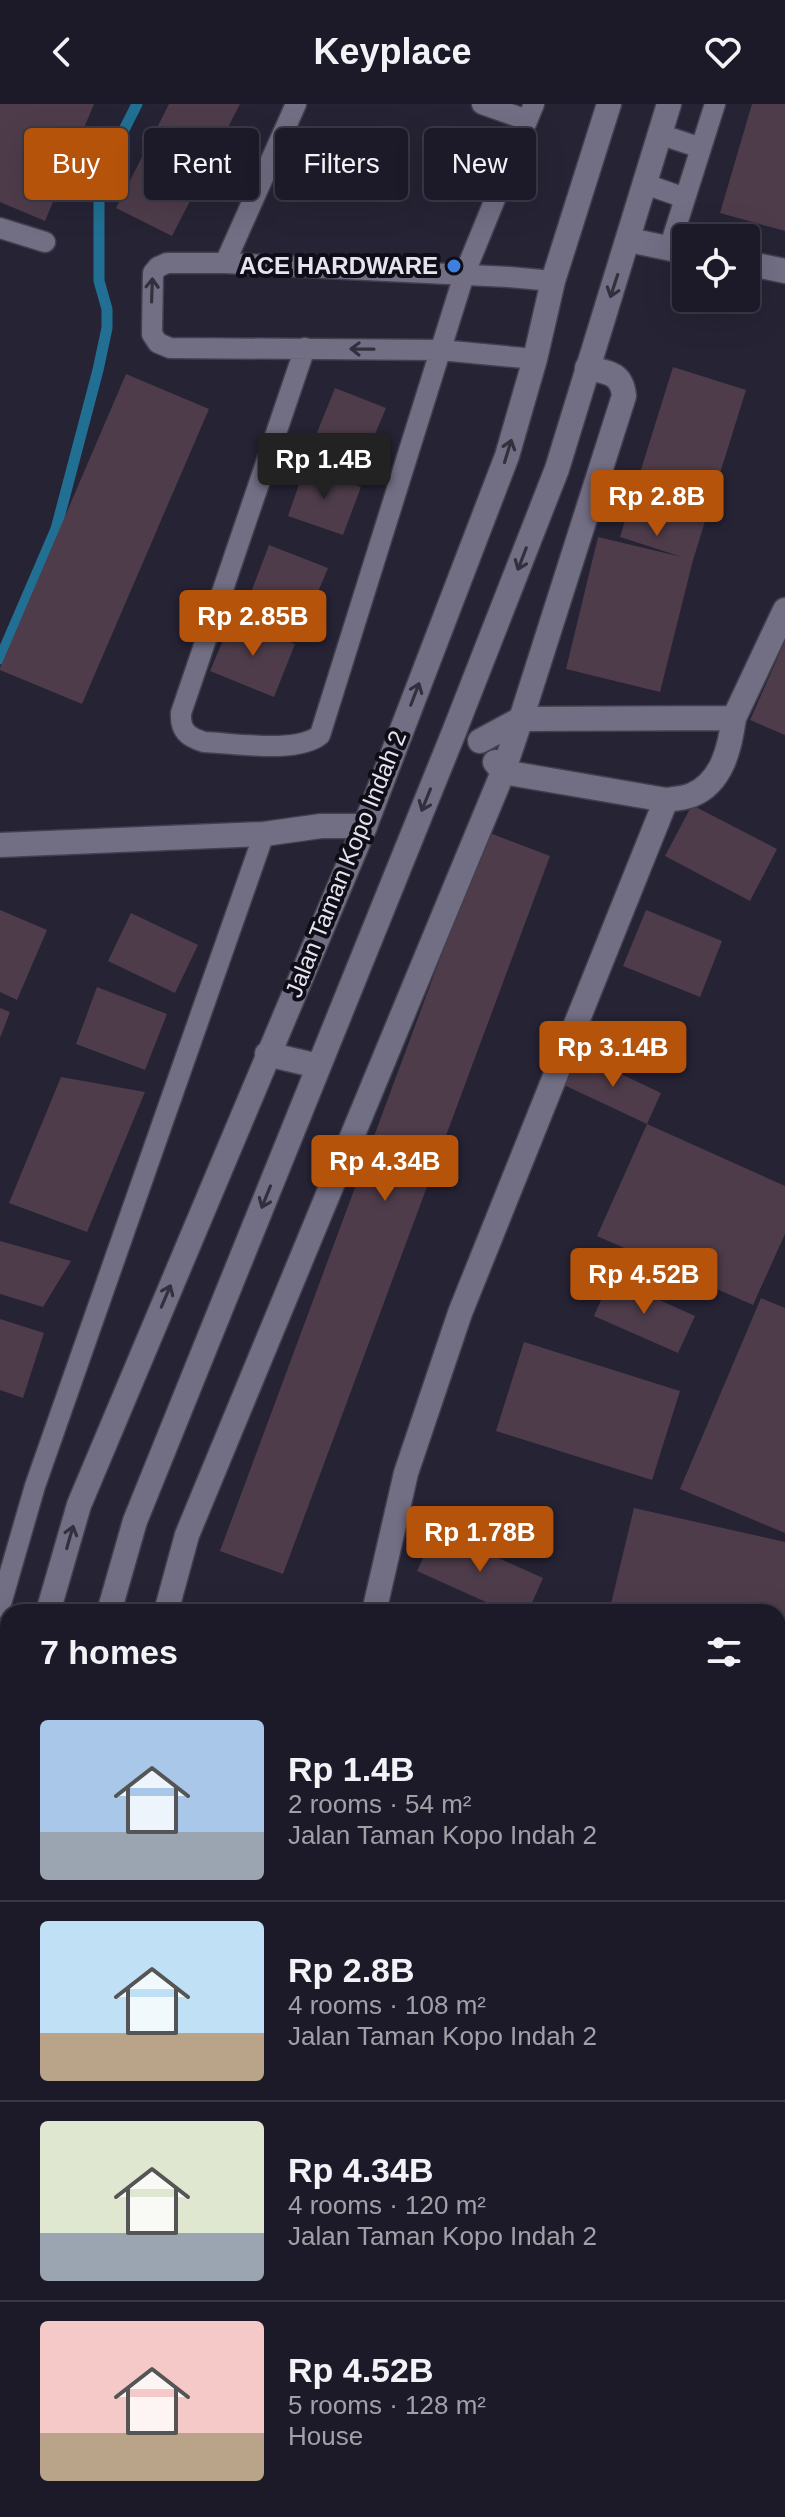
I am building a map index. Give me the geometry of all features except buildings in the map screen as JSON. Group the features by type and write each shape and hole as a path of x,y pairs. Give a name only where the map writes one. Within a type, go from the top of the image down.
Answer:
{"street":[{"name":"Jalan Taman Kopo Indah 2","path":"50,1604 79,1505 365,826 507,456 535,359 553,281 609,104"},
{"name":"Jalan Taman Kopo Indah 2","path":"111,1604 135,1521 557,469 669,104"},
{"path":"629,240 672,249"},
{"path":"760,266 785,271"},
{"path":"168,1604 187,1535 503,772 521,719 624,396 623,384 617,377 587,368"},
{"path":"454,732 480,741 503,772 666,800 692,795 711,782 730,747 734,718 785,610"},
{"path":"480,741 521,719 734,718"},
{"path":"376,1604 406,1473 460,1313 666,800"},
{"path":"0,845 264,834 321,826 365,826"},
{"path":"267,1054 318,1066"}],"lane":[{"path":"225,263 296,104"},
{"path":"305,348 181,713 180,723 184,732 204,742 294,746 312,741 325,726 464,275 530,112 482,104"},
{"path":"681,224 685,198 715,104"},
{"path":"659,134 701,148"},
{"path":"645,184 685,198"},
{"path":"0,228 45,242"},
{"path":"535,359 440,350 170,348 158,343 152,334 152,280 155,270 167,263 225,263 553,281"},
{"path":"1,1604 35,1486 264,834"}],"waterway":[{"path":"0,659 56,529 98,370 107,328 107,309 99,281 99,179 137,104"}],"place":[{"name":"ACE HARDWARE","path":"454,266"}]}
